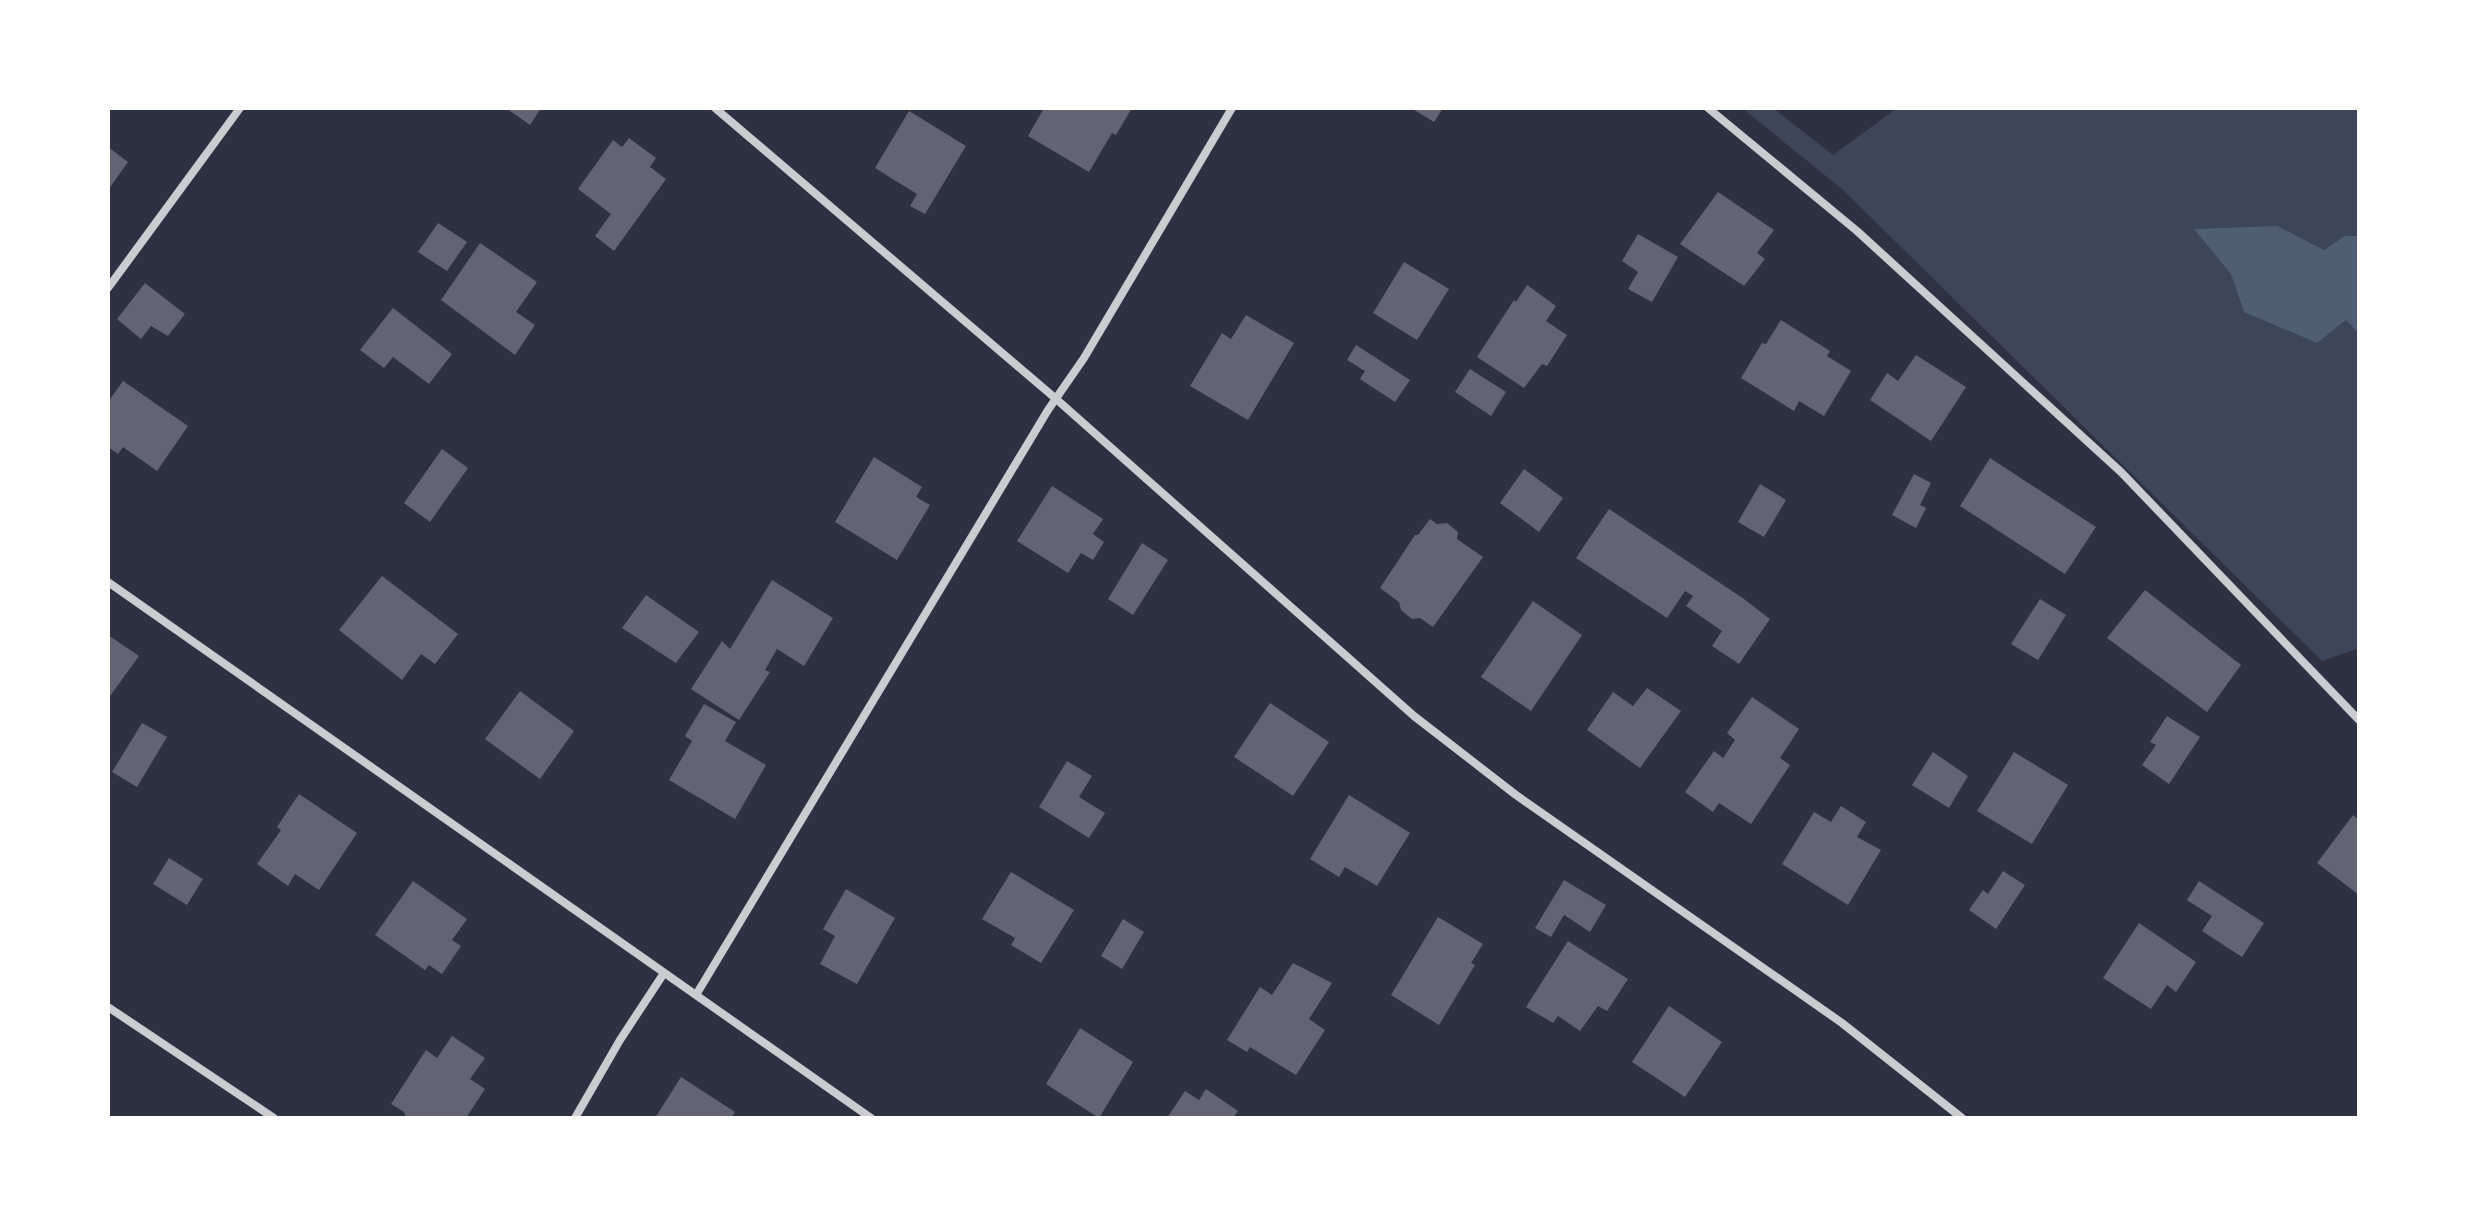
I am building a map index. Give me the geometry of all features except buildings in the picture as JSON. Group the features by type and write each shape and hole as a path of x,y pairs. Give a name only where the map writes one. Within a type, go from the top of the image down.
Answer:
{"street":[{"path":"108,288 240,108"},
{"path":"715,108 1055,398 1414,716 1516,795 1842,1023 1962,1118"},
{"path":"696,995 1055,398 1084,358 1232,108"},
{"path":"1708,108 1857,231 2121,472 2359,720"},
{"path":"108,582 871,1118"},
{"path":"575,1118 620,1040 664,973"},
{"path":"108,1007 274,1118"}],"shaded area":[{"path":"1742,108 1773,108 1833,155 1897,108 2359,108 2359,648 2322,661 1843,190"},
{"path":"2277,226 2324,250 2345,236 2359,236 2358,333 2346,320 2317,343 2244,312 2231,274 2194,229"}]}
